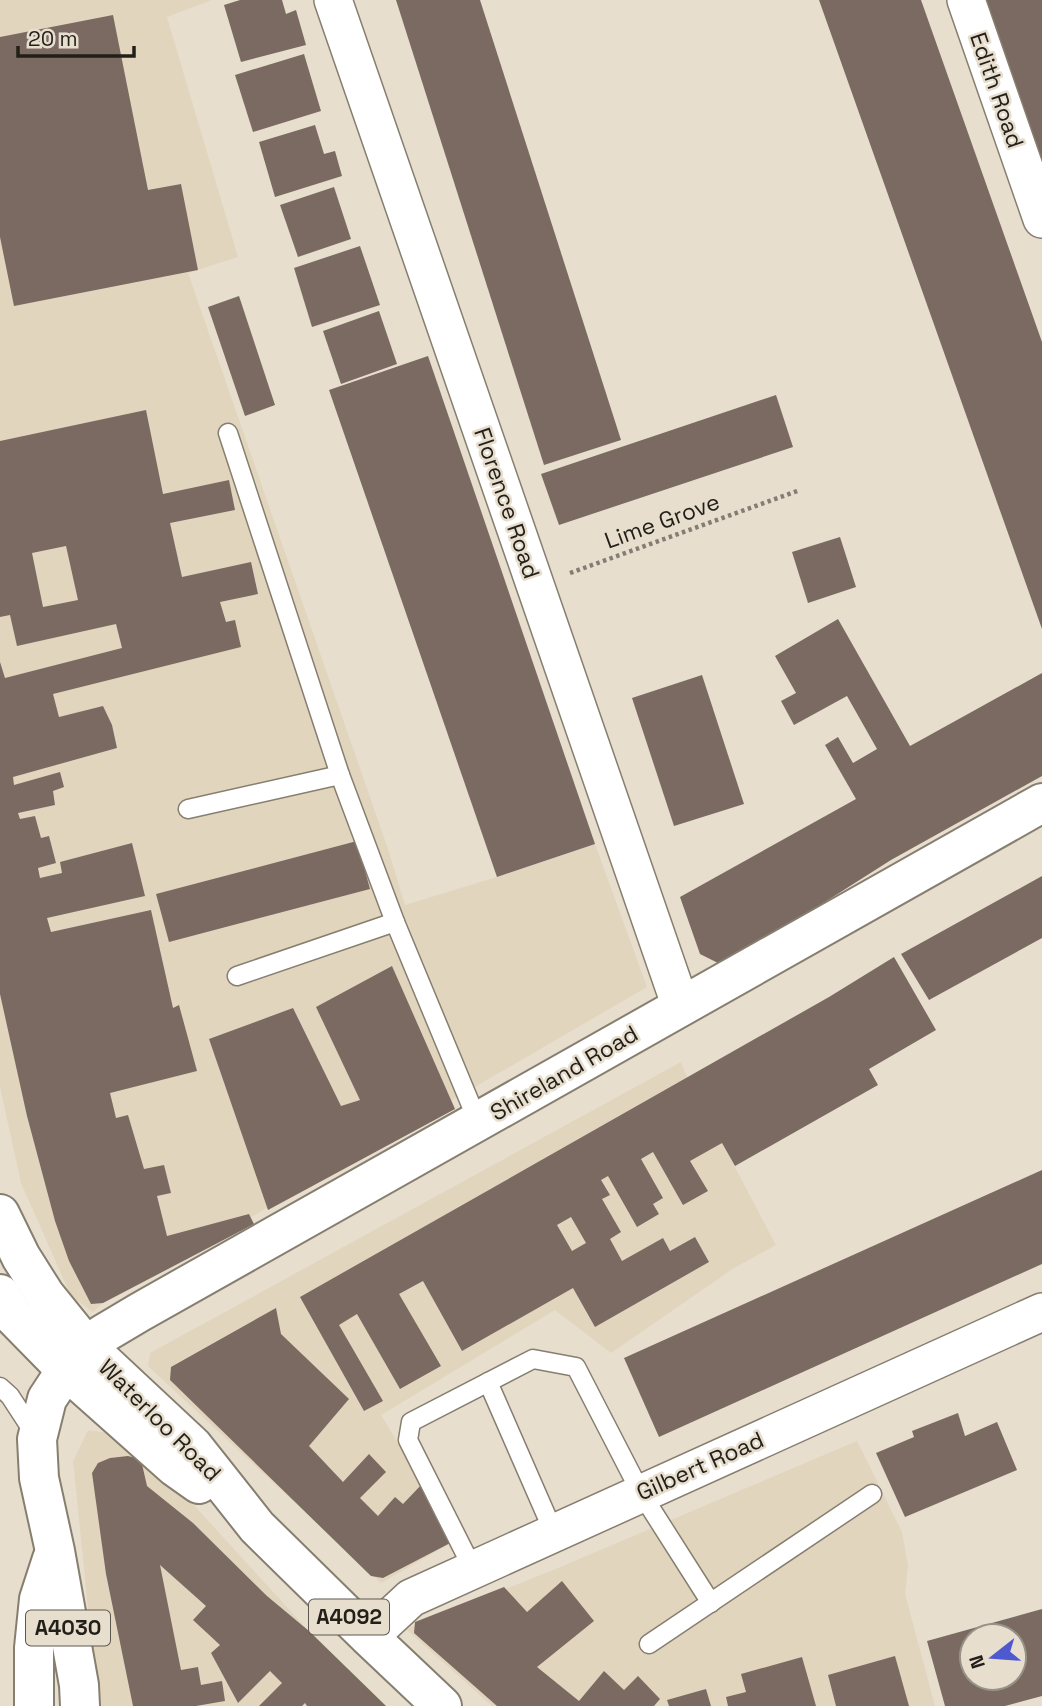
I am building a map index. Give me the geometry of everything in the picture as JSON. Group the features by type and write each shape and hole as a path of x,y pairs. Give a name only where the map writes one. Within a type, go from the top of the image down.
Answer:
{"main road":[{"name":"Shireland Road","path":"77,1358 103,1334 140,1312 1042,803"},
{"name":"A4092","path":"0,1214 77,1358"},
{"name":"A4092","path":"0,1294 15,1318 77,1358"},
{"name":"A4030","path":"77,1358 47,1399 37,1439 39,1478 55,1551 79,1685 80,1706"},
{"name":"Waterloo Road","path":"77,1358 176,1467 257,1527 442,1706"},
{"name":"A4030","path":"34,1706 34,1648 39,1599 55,1551"}],"street":[{"name":"Florence Road","path":"333,0 681,1007"},
{"name":"Edith Road","path":"966,0 1042,219"},
{"name":"Gilbert Road","path":"369,1637 411,1598 1042,1312"}],"lane":[{"path":"228,433 340,775 395,922 478,1122"},
{"path":"188,809 340,775"},
{"path":"237,976 395,922"},
{"path":"473,1569 408,1440 411,1422 533,1359 576,1367 641,1493 711,1603"},
{"path":"488,1382 554,1533"},
{"path":"0,1387 10,1396 37,1439"},
{"path":"649,1644 872,1494"}],"path":[{"name":"Lime Grove","path":"535,586 800,490"}],"shaded area":[{"path":"0,0 212,0 167,17 238,257 188,273 388,849 405,905 595,844 647,987 103,1303 93,1312 71,1296 21,1183 0,1087"},
{"path":"681,1062 776,1245 734,1268 611,1353 555,1310 381,1415 456,1540 381,1583 148,1366 150,1353"},
{"path":"88,1430 132,1437 305,1627 386,1706 98,1706 73,1461"},
{"path":"857,1441 902,1532 908,1565 905,1594 935,1706 492,1706 406,1629 558,1568"}],"building":[{"path":"240,0 282,0 286,14 296,10 306,45 241,62 224,5"},
{"path":"396,0 480,0 621,440 544,465"},
{"path":"819,0 921,0 1042,342 1042,629"},
{"path":"985,0 1042,0 1042,167"},
{"path":"113,15 148,190 181,184 198,270 14,306 0,237 0,37"},
{"path":"304,54 321,111 253,132 235,75"},
{"path":"315,125 324,154 335,151 342,176 275,197 259,142"},
{"path":"334,187 351,239 298,257 280,205"},
{"path":"360,246 380,305 312,327 294,268"},
{"path":"239,296 275,405 245,416 208,307"},
{"path":"379,311 397,364 341,384 323,331"},
{"path":"428,356 595,844 497,877 329,390"},
{"path":"776,395 793,447 559,525 541,474"},
{"path":"146,410 163,494 229,480 235,510 170,523 182,577 251,562 258,594 220,602 226,622 235,620 241,647 53,694 59,717 103,706 112,725 117,748 13,777 14,785 60,772 64,787 53,791 55,805 18,813 20,819 35,816 41,838 49,836 56,863 38,868 40,878 62,873 60,862 132,843 145,896 47,918 51,932 151,910 173,1008 179,1005 197,1071 110,1093 116,1118 128,1115 144,1169 164,1165 171,1193 157,1196 167,1236 249,1214 254,1224 103,1303 91,1304 69,1261 55,1221 27,1116 0,994 0,662 5,678 122,648 116,624 17,646 10,615 0,617 0,441","holes":["66,546 78,600 43,607 32,553"]},
{"path":"840,537 856,587 808,603 792,552"},
{"path":"838,619 910,746 1042,673 1042,776 891,860 724,966 700,954 680,897 856,799 825,745 838,737 853,763 877,749 847,696 794,725 781,701 796,693 775,656"},
{"path":"702,675 744,804 674,826 632,698"},
{"path":"357,841 370,889 169,942 156,894"},
{"path":"1042,876 1042,938 929,1000 901,954"},
{"path":"894,957 936,1030 869,1069 878,1085 735,1166 722,1143 690,1161 708,1191 683,1205 653,1152 641,1159 663,1198 653,1204 659,1214 637,1227 608,1176 601,1180 610,1195 602,1199 621,1232 610,1239 622,1261 663,1238 670,1251 695,1237 709,1262 595,1327 573,1288 462,1351 423,1281 399,1294 441,1366 400,1389 357,1314 339,1325 383,1401 364,1411 300,1297 829,997","holes":["571,1217 586,1243 572,1251 557,1225"]},
{"path":"392,966 455,1109 268,1210 209,1039 293,1008 341,1106 360,1100 316,1007"},
{"path":"1042,1170 1042,1264 659,1437 624,1358"},
{"path":"276,1308 281,1334 349,1399 309,1446 343,1482 369,1454 386,1472 360,1498 378,1516 395,1497 403,1504 422,1484 456,1540 383,1578 371,1576 170,1380 171,1367"},
{"path":"958,1413 965,1436 997,1422 1017,1470 905,1517 876,1453 914,1437 912,1431"},
{"path":"110,1458 136,1458 142,1464 147,1486 193,1523 386,1706 307,1706 305,1703 302,1706 259,1706 282,1683 270,1671 238,1703 211,1653 220,1645 193,1620 206,1606 160,1565 181,1670 198,1667 201,1685 222,1681 225,1701 196,1706 133,1706 106,1574 92,1473 98,1463"},
{"path":"562,1581 594,1621 537,1667 579,1701 604,1671 624,1690 638,1676 660,1699 654,1706 497,1706 414,1633 415,1622 504,1587 527,1612"},
{"path":"1042,1609 1042,1696 1005,1706 945,1706 927,1641 958,1632 958,1692 1028,1692 1028,1622 995,1622"},
{"path":"895,1656 909,1706 836,1706 828,1675"},
{"path":"802,1657 816,1706 728,1706 726,1697 746,1692 741,1674"},
{"path":"706,1689 711,1706 669,1706 667,1700"}]}
